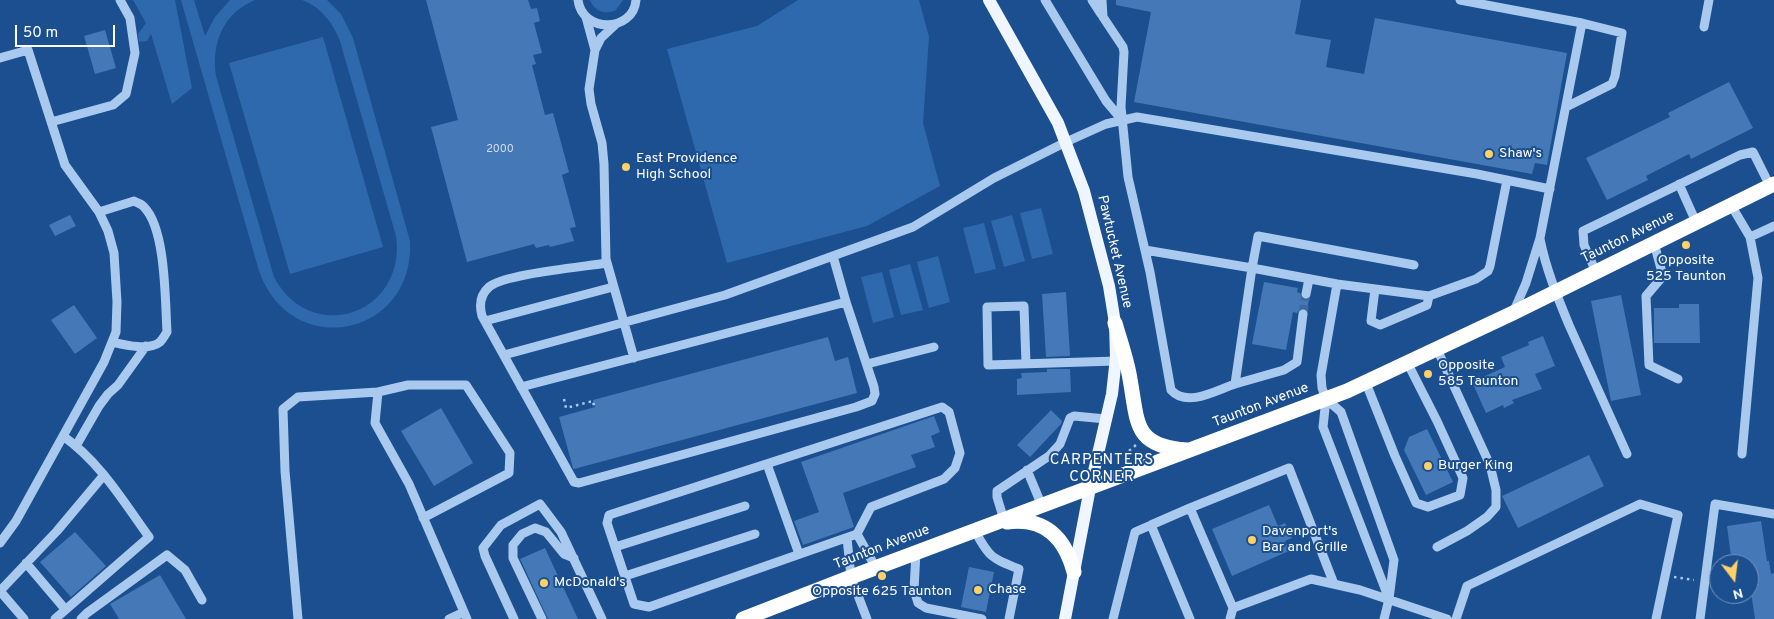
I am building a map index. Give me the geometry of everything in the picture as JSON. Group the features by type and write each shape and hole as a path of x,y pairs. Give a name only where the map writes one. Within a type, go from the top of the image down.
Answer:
{"highway":[{"name":"Taunton Avenue","path":"743,619 767,615 851,577 1366,383 1772,185"},
{"path":"1115,322 1130,376 1137,422 1141,430 1152,442 1160,446 1170,449 1190,450"},
{"path":"1000,522 1028,523 1040,525 1049,530 1062,542 1069,555 1074,572"}],"main road":[{"name":"Pawtucket Avenue","path":"989,0 1058,123 1066,142 1084,191 1109,286 1115,322 1116,361 1112,394 1090,488 1065,619"}],"street":[{"path":"51,122 114,105 126,94 135,53 130,18 120,0"},
{"path":"578,0 595,50"},
{"path":"585,16 597,24 607,26 616,24 625,20 632,13 636,0"},
{"path":"1045,0 1106,101 1122,120"},
{"path":"1092,0 1123,47 1122,120 1128,177 1171,390 1179,397 1190,398 1284,370 1297,362 1303,314"},
{"path":"1102,0 1103,17"},
{"path":"1460,0 1582,23 1622,33 1613,81 1608,86 1566,107"},
{"path":"1704,27 1709,0"},
{"path":"1512,313 1526,283 1540,238 1582,23"},
{"path":"616,24 601,38 595,50 589,89 591,104 602,143 607,263 634,358"},
{"path":"0,58 28,50 65,165 99,212 108,230 114,253 117,302 116,332 104,362 16,521 0,543"},
{"path":"504,355 725,295 913,227 994,178 1066,142 1090,131 1137,117 1550,189"},
{"path":"1596,272 1584,244 1583,231 1740,155 1753,152 1772,185"},
{"path":"1144,250 1338,284 1429,296 1476,279 1488,271 1507,180"},
{"path":"1679,184 1696,222"},
{"path":"99,212 134,201 144,206 154,221 163,261 167,332 159,343 146,346 112,342"},
{"path":"1731,205 1750,237 1758,278 1742,454"},
{"path":"1750,237 1774,226"},
{"path":"1235,384 1258,236 1414,265"},
{"path":"1540,238 1546,268 1586,364 1627,454"},
{"path":"1654,243 1663,276 1646,296 1649,366 1678,379"},
{"path":"607,263 505,279 489,287 481,299 480,308 485,321 574,482 579,483 856,408 872,402 875,394 868,364 846,302 833,256"},
{"path":"1306,294 1309,279"},
{"path":"1338,284 1321,375 1322,388 1326,399 1323,427 1389,599"},
{"path":"485,321 613,287"},
{"path":"1375,289 1371,321 1380,324 1427,305 1429,296"},
{"path":"522,387 846,302"},
{"path":"1026,364 1024,306 987,307 988,366 1116,361"},
{"path":"76,446 98,406 118,385 146,346"},
{"path":"868,364 934,347"},
{"path":"1437,349 1490,465 1496,490 1496,507 1487,518 1437,547"},
{"path":"1366,383 1416,503 1428,507 1460,494 1463,478 1408,364"},
{"path":"298,619 285,471 283,409 298,397 378,392 408,385 466,385 510,453 509,473 423,518"},
{"path":"378,392 374,423 409,484 466,615 449,619"},
{"path":"1326,399 1341,412 1394,560 1389,599 1384,619"},
{"path":"942,407 950,412 960,453 955,468 944,479 871,507 857,534 649,607 634,604 607,524 609,515 926,411 942,407"},
{"path":"1000,522 997,491 1049,456 1060,444 1070,418 1074,416 1106,419"},
{"path":"55,619 149,537 104,475 76,446 63,436"},
{"path":"767,464 799,554"},
{"path":"1113,619 1135,532 1289,468 1334,584"},
{"path":"1027,470 1042,506"},
{"path":"24,619 0,591 57,531 104,475"},
{"path":"514,619 483,548 502,524 540,504 561,532 602,619"},
{"path":"1456,619 1467,586 1640,504 1678,515 1656,619"},
{"path":"1700,619 1715,504 1773,516"},
{"path":"615,547 745,506"},
{"path":"1190,508 1233,608 1230,619"},
{"path":"1151,525 1190,619"},
{"path":"542,619 513,558 513,545 522,534 535,528 546,532 564,554 574,558"},
{"path":"976,530 984,548 992,557 1019,568 1009,619"},
{"path":"624,576 755,534"},
{"path":"857,534 876,568"},
{"path":"847,538 851,577 867,619"},
{"path":"916,552 914,590 918,603 926,608 982,619"},
{"path":"86,617 166,555 185,570 202,600"},
{"path":"26,563 65,609"},
{"path":"1233,608 1311,579 1389,599 1447,619"}],"path":[{"path":"564,399 566,408 593,401 594,406"},
{"path":"1124,455 1139,443"},
{"path":"1665,576 1705,582"}],"shaded area":[{"path":"133,0 175,0 192,88 172,104 151,34 147,41 139,42 138,34 146,23"},
{"path":"181,0 194,0 205,36 215,17 230,0 255,0 244,6 227,21 215,52 216,76 274,277 290,299 310,311 332,315 353,312 372,302 387,285 395,263 396,236 340,41 326,16 302,0 327,0 341,14 353,38 410,241 406,274 393,299 373,317 348,326 322,327 297,318 275,300 259,271"},
{"path":"590,0 623,0 616,10 604,12 598,10"},
{"path":"798,0 919,0 929,37 923,123 940,186 867,226 727,263 667,49 757,26"},
{"path":"323,37 383,247 290,274 229,63"},
{"path":"1041,208 1053,254 1032,259 1020,213"},
{"path":"1012,215 1025,261 1004,267 991,221"},
{"path":"984,223 996,269 975,274 963,228"},
{"path":"938,256 950,302 929,308 917,262"},
{"path":"910,264 923,310 901,315 889,270"},
{"path":"882,272 894,317 873,323 861,277"}],"building":[{"path":"426,0 528,0 531,9 537,8 540,21 534,23 542,53 533,55 536,64 532,65 545,115 553,113 569,172 562,175 576,227 570,228 574,241 550,247 549,245 536,248 534,244 467,262 431,127 458,120"},
{"path":"1116,0 1301,0 1295,34 1331,40 1326,67 1364,74 1375,18 1567,53 1547,165 1535,163 1532,174 1134,102 1151,12 1116,5"},
{"path":"105,30 116,68 95,74 84,36"},
{"path":"1729,82 1753,128 1691,159 1689,154 1646,176 1648,180 1607,200 1586,158 1670,117 1668,113"},
{"path":"70,215 76,226 55,236 49,225"},
{"path":"1264,282 1298,288 1297,292 1300,293 1302,298 1309,300 1307,309 1301,308 1297,313 1293,312 1286,350 1252,344"},
{"path":"1066,292 1070,355 1046,357 1042,294"},
{"path":"1621,295 1641,395 1611,401 1591,301"},
{"path":"1679,304 1699,304 1700,343 1654,343 1654,308 1679,308"},
{"path":"74,305 97,338 75,354 51,320"},
{"path":"1543,336 1555,366 1535,374 1542,389 1512,400 1514,403 1504,408 1503,405 1486,413 1472,382 1505,367 1501,357 1529,345 1528,342"},
{"path":"828,337 835,361 848,357 857,393 573,468 559,417 595,407 593,400"},
{"path":"1047,369 1070,369 1071,392 1017,395 1017,379 1022,378 1021,373 1047,372"},
{"path":"441,408 473,463 434,486 401,431"},
{"path":"1051,410 1062,421 1061,424 1030,457 1017,445"},
{"path":"934,416 940,432 931,436 935,447 911,455 916,467 843,493 854,527 803,545 794,521 819,512 801,462"},
{"name":"Burger King","path":"1427,429 1453,482 1426,495 1404,450 1409,437"},
{"path":"1589,455 1604,486 1518,528 1502,496"},
{"name":"Davenport's Bar and Grille","path":"1269,505 1278,526 1285,523 1292,538 1285,541 1289,551 1232,576 1212,529"},
{"path":"1761,521 1767,561 1769,561 1771,574 1774,573 1774,619 1755,619 1753,604 1759,604 1759,554 1731,554 1727,526"},
{"path":"75,532 106,566 71,597 40,562"},
{"name":"McDonald's","path":"545,548 578,619 548,619 520,559"},
{"name":"Chase","path":"969,567 994,572 986,612 961,607"},
{"path":"160,575 186,619 119,619 110,604"}],"tunnel":[{"path":"1303,314 1306,294"}],"place":[{"name":"Shaw's","path":"1489,154"},
{"name":"East Providence High School","path":"626,167"},
{"name":"Opposite 525 Taunton","path":"1686,245"},
{"name":"Opposite 585 Taunton","path":"1428,374"},
{"name":"Burger King","path":"1428,466"},
{"name":"Davenport's Bar and Grille","path":"1252,540"},
{"name":"Opposite 625 Taunton","path":"882,576"},
{"name":"McDonald's","path":"544,583"},
{"name":"Chase","path":"978,590"}],"district":[{"name":"CARPENTERS CORNER","path":"1102,470"}]}
